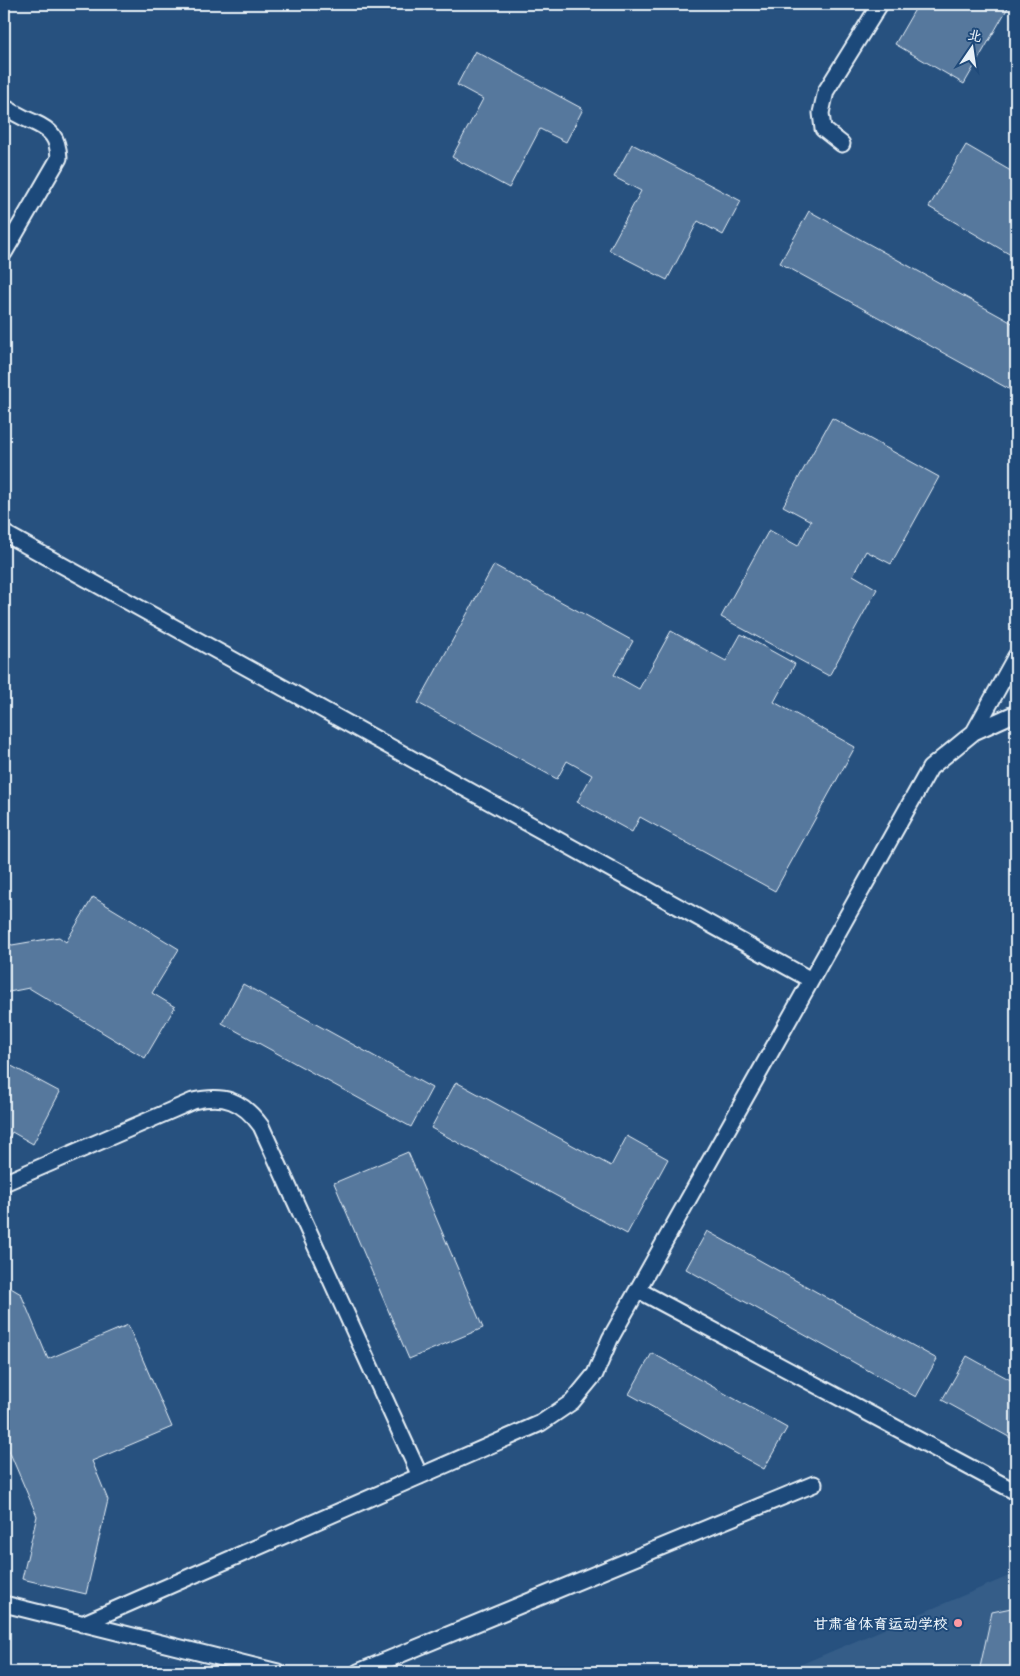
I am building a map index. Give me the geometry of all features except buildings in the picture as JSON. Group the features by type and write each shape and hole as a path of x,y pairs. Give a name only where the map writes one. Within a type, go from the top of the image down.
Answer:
{"lane":[{"path":"842,144 823,129 821,113 826,91 880,4"},
{"path":"4,107 50,132 56,139 59,158 4,253"},
{"path":"4,533 811,980"},
{"path":"974,732 1016,656"},
{"path":"82,1624 541,1423 572,1402 595,1374 610,1339 930,768 974,732 1016,713"},
{"path":"4,1184 193,1101 224,1098 239,1104 252,1113 261,1126 420,1476"},
{"path":"638,1290 1016,1492"},
{"path":"358,1672 814,1484"},
{"path":"4,1604 278,1672"}],"shaded area":[{"name":"甘肃省体育运动学校","path":"1016,1573 1016,1672 783,1672"}],"place":[{"name":"甘肃省体育运动学校","path":"958,1623"}]}
